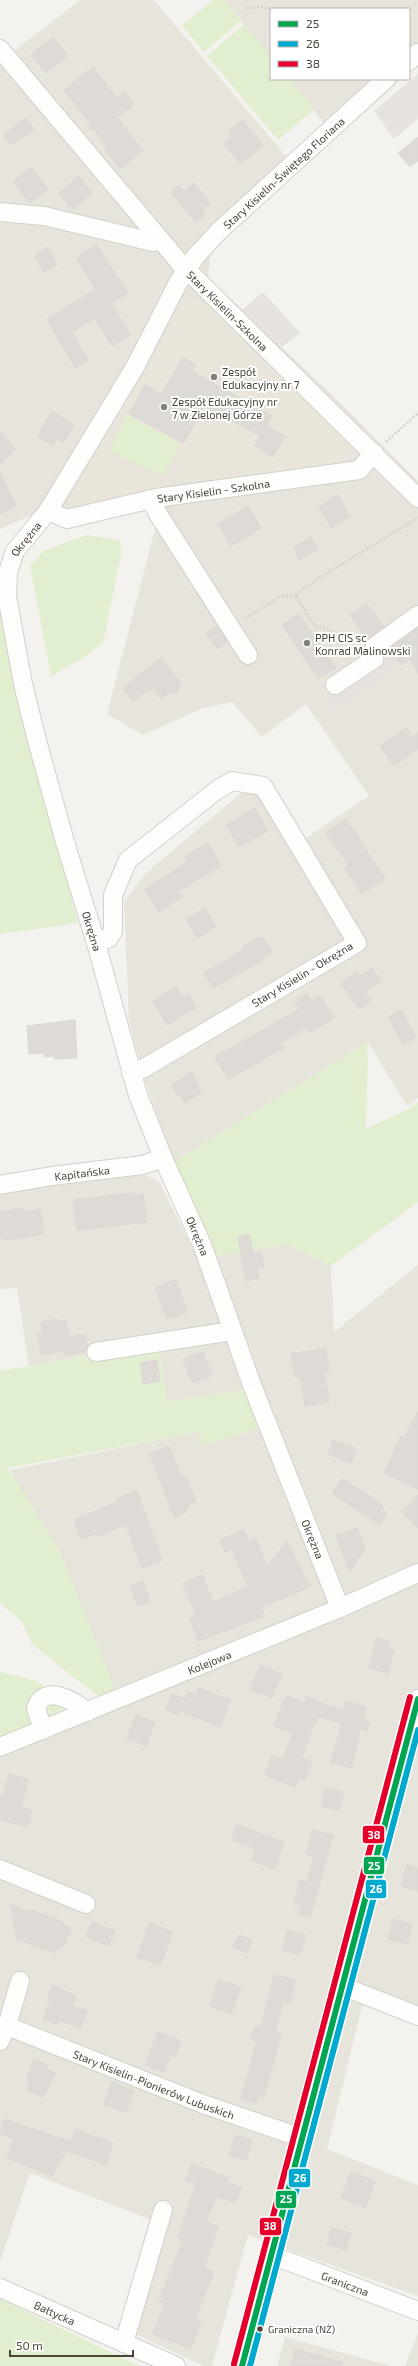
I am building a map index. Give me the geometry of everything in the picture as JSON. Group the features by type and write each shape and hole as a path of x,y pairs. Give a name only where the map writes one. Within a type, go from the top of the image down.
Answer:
{"street":[{"name":"Stary Kisielin-Szkolna","path":"0,49 159,239 187,270 418,498"},
{"path":"410,60 418,53"},
{"name":"Stary Kisielin-Świętego Floriana","path":"187,270 195,257 218,232 385,80"},
{"path":"0,212 44,216 153,242 159,239"},
{"name":"Okrężna","path":"187,270 178,284 135,367 48,511 19,545 6,557 7,596 22,684 65,842 96,943 138,1095 163,1158 203,1247 232,1331 340,1608"},
{"name":"Stary Kisielin - Szkolna","path":"48,511 67,519 151,499 359,470 374,453"},
{"path":"151,499 158,514 248,656"},
{"path":"334,685 374,659 375,646 418,615"},
{"name":"Stary Kisielin - Okrężna","path":"96,943 109,938 113,931 113,896 128,860 217,790 232,781 263,786 357,943 144,1068 131,1073"},
{"name":"Kapitańska","path":"0,1185 52,1176 144,1165 163,1158"},
{"path":"96,1352 232,1331"},
{"name":"Kolejowa","path":"0,1748 340,1608 418,1573"},
{"path":"43,1730 36,1708 41,1700 48,1697 61,1696 80,1705 87,1712"},
{"path":"242,2366 418,1699"},
{"path":"0,1869 86,1904"},
{"name":"Stary Kisielin-Pionierów Lubuskich","path":"20,1981 3,2033 302,2138"},
{"path":"342,1986 418,2016"},
{"path":"124,2343 164,2210"},
{"name":"Graniczna","path":"272,2257 285,2260 418,2311"},
{"name":"Bałtycka","path":"0,2288 176,2366"}],"path":[{"path":"245,8 263,7 270,10"},
{"path":"374,453 418,413"},
{"path":"230,628 280,597 295,595 327,573 418,518"},
{"path":"295,595 314,625 375,646"}],"shaded area":[{"path":"80,0 154,0 296,168 211,250 208,277 332,395 418,481 418,1098 407,1106 368,1042 174,1162 144,1078 129,1020 124,902 145,874 241,793 256,790 291,848 369,796 306,704 262,737 232,702 203,708 143,735 107,714 161,506 69,510 41,504 36,513 0,529 0,62"},
{"path":"224,0 418,0 418,65 410,72 410,8 270,8 270,57"},
{"path":"418,74 418,119 394,139 374,111"},
{"path":"289,80 401,80 336,138"},
{"path":"263,292 300,333 282,347 242,310"},
{"name":"Zespół Edukacyjny nr 7","path":"187,300 218,307 358,447 339,469 79,508 72,506 68,501 67,494"},
{"path":"389,654 398,667 334,711 326,698"},
{"path":"146,1175 160,1183 193,1250 214,1256 288,1244 331,1266 334,1332 418,1265 418,2011 366,1990 327,2149 418,2185 418,2296 248,2235 212,2366 204,2366 122,2328 149,2219 30,2173 0,2262 0,1756 106,1710 11,1470 197,1432 203,1446 260,1388 167,1401 158,1344 29,1366 17,1288 0,1289 0,1189"},
{"path":"418,2333 418,2366 405,2366"},
{"path":"285,2337 391,2366 277,2366"}],"green space":[{"path":"213,0 224,0 241,21 204,52 182,26"},
{"path":"244,24 270,55 270,80 291,80 315,109 278,140 207,56"},
{"path":"127,415 180,444 163,476 110,451"},
{"path":"87,535 119,540 122,549 103,643 85,657 51,676 30,566 43,551"},
{"path":"0,606 8,656 78,923 0,934"},
{"path":"368,1042 366,1129 412,1107 418,1102 418,1202 331,1266 288,1244 214,1256 174,1162"},
{"path":"158,1344 167,1401 260,1388 275,1423 203,1446 197,1432 8,1468 59,1550 116,1692 100,1698 32,1644 21,1621 0,1603 0,1371"},
{"path":"0,1672 34,1680 57,1695 69,1718 0,1745"},
{"path":"0,2299 4,2301 139,2366 0,2366"}],"building":[{"path":"53,37 68,55 46,73 31,55"},
{"path":"93,67 117,98 125,92 134,104 117,117 143,151 119,169 105,149 107,147 94,129 89,129 90,124 64,90"},
{"path":"26,118 34,129 11,145 4,135"},
{"path":"242,120 263,145 241,164 224,144 232,137 228,133"},
{"path":"418,137 418,161 410,167 398,153"},
{"path":"32,168 48,190 29,203 13,181"},
{"path":"79,176 92,193 72,209 59,193"},
{"path":"194,183 210,203 202,210 205,214 196,223 171,192 179,185 185,191"},
{"path":"96,244 128,293 111,303 131,335 112,346 95,318 72,332 88,360 75,368 47,319 96,289 76,258"},
{"path":"48,247 57,265 43,272 35,255"},
{"name":"Zespół Edukacyjny nr 7 w Zielonej Górze","path":"183,357 196,365 192,371 272,416 267,426 285,436 273,457 255,446 260,436 204,406 184,443 129,414 145,385 161,394"},
{"path":"52,411 74,425 63,443 57,439 53,446 37,436"},
{"path":"0,432 16,449 0,465"},
{"path":"0,472 16,506 0,514"},
{"path":"338,495 350,516 331,528 319,507"},
{"path":"248,506 261,528 231,546 218,524"},
{"path":"311,537 318,549 300,560 293,548"},
{"path":"367,604 384,627 367,640 350,615"},
{"name":"PPH CIS sc Konrad Malinowski","path":"299,614 336,668 318,678 282,625"},
{"path":"217,626 227,642 218,649 206,633"},
{"path":"418,628 418,674 410,659 401,665 390,648"},
{"path":"161,658 180,682 178,693 170,692 161,699 153,688 148,692 147,690 133,701 123,688"},
{"path":"406,728 412,737 418,733 418,749 394,766 380,746"},
{"path":"255,808 268,831 239,847 226,825"},
{"path":"346,819 385,879 362,894 345,868 349,866 326,833"},
{"path":"208,843 221,866 178,891 182,897 159,912 145,889 188,862 184,857"},
{"path":"205,908 216,927 197,938 186,919"},
{"path":"258,938 263,938 272,952 262,958 263,960 213,988 204,973 244,950 242,947"},
{"path":"372,968 381,981 365,992 371,1000 359,1009 341,984 357,972 360,976"},
{"path":"176,987 183,998 189,995 196,1008 167,1025 153,1001"},
{"path":"307,994 312,1001 320,996 334,1018 311,1032 307,1027 281,1043 284,1048 228,1079 215,1057 298,1010 299,1008 295,1001"},
{"path":"401,1010 416,1037 403,1044 388,1017"},
{"path":"75,1020 77,1058 55,1059 54,1056 44,1057 44,1053 29,1054 27,1026"},
{"path":"192,1072 201,1093 185,1103 179,1094 177,1096 171,1085"},
{"path":"133,1193 133,1196 143,1194 147,1222 77,1230 73,1200"},
{"path":"22,1208 23,1212 40,1209 44,1234 4,1240 3,1237 0,1238 0,1212"},
{"path":"249,1234 253,1253 261,1252 264,1267 257,1268 259,1278 246,1281 238,1237"},
{"path":"176,1280 187,1312 167,1319 155,1287"},
{"path":"57,1319 58,1321 66,1320 69,1337 85,1334 88,1346 86,1352 66,1355 65,1351 41,1355 38,1334 43,1333 41,1322"},
{"path":"326,1348 329,1371 324,1372 329,1402 305,1406 301,1377 295,1377 291,1354"},
{"path":"203,1352 212,1375 192,1383 183,1359"},
{"path":"157,1360 160,1381 143,1384 140,1363"},
{"path":"418,1411 418,1489 384,1473 401,1436 404,1438"},
{"path":"333,1440 356,1449 351,1463 328,1454"},
{"path":"169,1446 180,1474 186,1477 196,1501 190,1504 185,1513 174,1517 150,1454"},
{"path":"342,1479 381,1503 386,1514 380,1524 332,1494"},
{"path":"137,1491 162,1560 142,1568 126,1525 98,1536 97,1533 81,1539 74,1520 118,1502 117,1498"},
{"path":"418,1495 418,1528 402,1512"},
{"path":"357,1528 365,1548 350,1572 336,1536"},
{"path":"244,1530 249,1542 256,1539 267,1567 287,1541 310,1587 261,1607 265,1616 198,1641 190,1618 196,1616 183,1583 202,1575 213,1602 248,1587 232,1549 225,1552 220,1540"},
{"path":"143,1581 150,1602 138,1606 130,1587"},
{"path":"377,1638 389,1641 387,1649 394,1650 388,1673 369,1668"},
{"path":"260,1665 282,1674 272,1698 250,1689"},
{"path":"199,1688 230,1700 220,1727 180,1711 178,1715 166,1710 172,1694 186,1699 188,1692 196,1695"},
{"path":"286,1696 305,1703 307,1697 343,1711 346,1701 366,1707 363,1719 370,1722 367,1731 360,1729 352,1768 331,1762 342,1723 319,1717 316,1723 314,1722 302,1758 312,1761 305,1780 299,1778 295,1787 265,1775 272,1756 283,1759 293,1733 274,1726"},
{"path":"136,1715 155,1722 146,1746 127,1738"},
{"path":"9,1774 28,1779 21,1807 32,1810 28,1827 0,1820 0,1796 3,1796"},
{"path":"325,1788 344,1792 339,1811 322,1806"},
{"path":"237,1825 284,1842 274,1869 251,1860 256,1849 232,1840"},
{"path":"313,1830 333,1835 310,1917 299,1914 301,1906 294,1904 300,1880 307,1882 314,1856 306,1854"},
{"path":"407,1865 418,1868 418,1891 401,1886"},
{"path":"11,1905 31,1912 32,1910 63,1922 62,1924 71,1928 65,1944 54,1953 17,1939"},
{"path":"393,1919 412,1924 407,1944 388,1939"},
{"path":"92,1922 115,1931 109,1946 86,1937"},
{"path":"150,1923 173,1932 160,1965 137,1957"},
{"path":"288,1930 306,1935 300,1955 282,1950"},
{"path":"239,1935 252,1940 247,1953 233,1947"},
{"path":"274,1975 295,1980 290,2002 283,2001 275,2032 281,2033 264,2097 258,2096 256,2103 241,2099 257,2041 251,2039 255,2026 261,2028"},
{"path":"219,1979 241,1988 231,2014 210,2006"},
{"path":"52,1985 76,1996 72,2006 87,2011 80,2028 59,2020 57,2024 43,2019 51,1998 48,1996"},
{"path":"158,2032 181,2041 175,2057 170,2056 164,2072 145,2065"},
{"path":"34,2059 48,2065 47,2069 56,2073 43,2097 27,2090 30,2082 26,2080"},
{"path":"112,2082 134,2091 126,2112 104,2104"},
{"path":"4,2119 71,2142 60,2162 58,2162 53,2176 7,2158 14,2139 0,2133"},
{"path":"76,2130 113,2143 106,2165 68,2151"},
{"path":"235,2135 252,2140 246,2160 229,2155"},
{"path":"192,2164 229,2178 227,2182 241,2188 236,2203 217,2196 206,2222 218,2226 204,2268 214,2272 195,2319 201,2321 191,2349 153,2334 165,2303 159,2301 183,2240 178,2238 196,2183 186,2180"},
{"path":"351,2172 375,2181 365,2208 341,2198"},
{"path":"332,2228 351,2233 346,2250 327,2244"},
{"path":"295,2349 342,2362 342,2366 291,2366"}],"transit line":[{"name":"38","path":"234,2364 410,1697"},
{"name":"25","path":"242,2366 418,1699"},
{"name":"26","path":"250,2366 418,1730"}],"place":[{"name":"Zespół Edukacyjny nr 7","path":"214,377"},
{"name":"Zespół Edukacyjny nr 7 w Zielonej Górze","path":"164,407"},
{"name":"PPH CIS sc Konrad Malinowski","path":"307,643"},
{"name":"Graniczna (NŻ)","path":"260,2329"}]}
